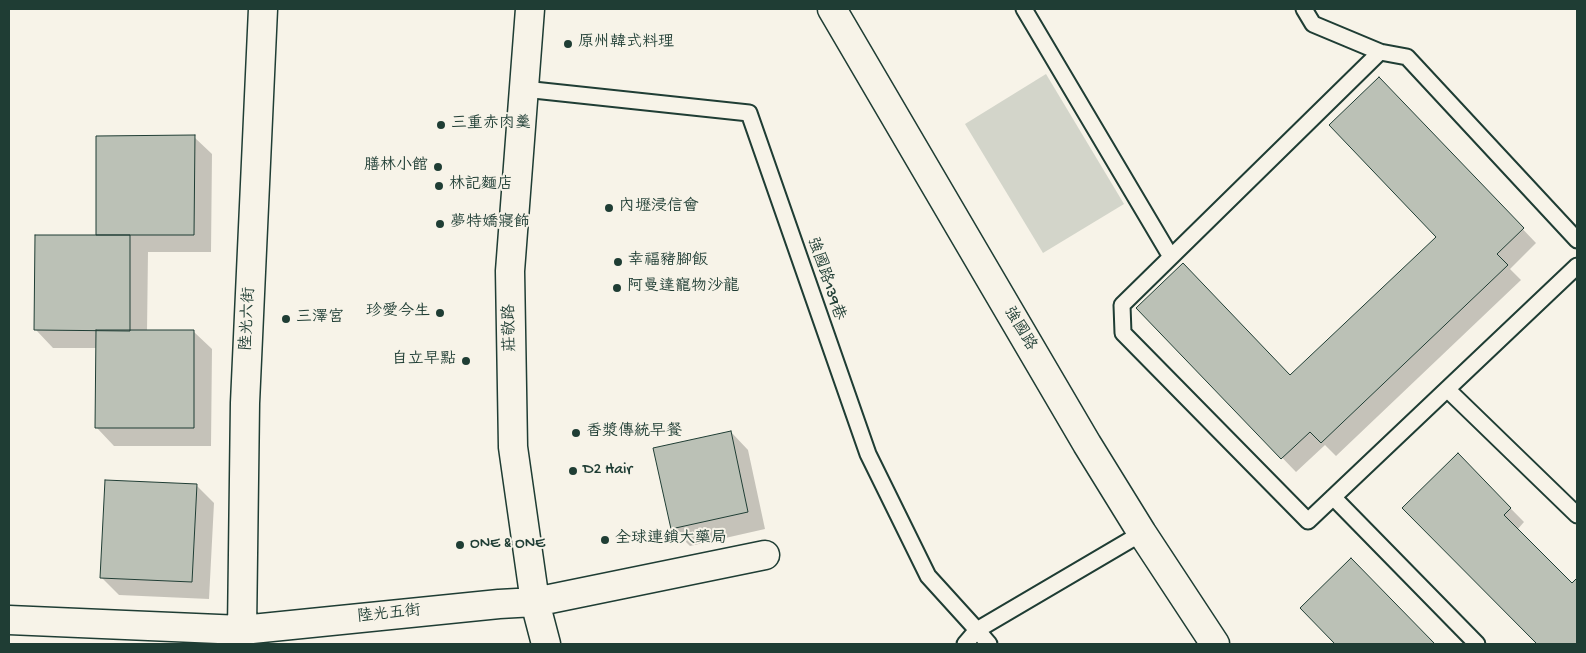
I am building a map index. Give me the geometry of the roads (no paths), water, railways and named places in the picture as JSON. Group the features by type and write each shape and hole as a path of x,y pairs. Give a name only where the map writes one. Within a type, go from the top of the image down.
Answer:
{"street":[{"name":"陸光六街","path":"242,630 245,403 263,9"},
{"name":"莊敬路","path":"530,9 510,271 513,437 536,602 546,644"},
{"name":"強國路","path":"832,9 1087,444 1142,533 1215,644"},
{"name":"陸光五街","path":"9,620 242,630 499,604 536,602 766,556"}],"lane":[{"path":"1024,9 1171,257"},
{"path":"1304,9 1313,24 1380,52 1407,57 1577,240"},
{"path":"1380,52 1122,305 1123,333 1308,521 1577,266"},
{"name":"強國路139巷","path":"524,90 749,113 868,454 928,576 989,644"},
{"path":"1448,390 1577,515"},
{"path":"1333,497 1477,644"},
{"path":"964,644 977,630 1142,533"}],"place":[{"name":"原州韓式料理","path":"568,44"},
{"name":"三重赤肉羹","path":"441,125"},
{"name":"膳林小館","path":"438,167"},
{"name":"林記麵店","path":"439,186"},
{"name":"內壢浸信會","path":"609,208"},
{"name":"夢特嬌寢飾","path":"440,224"},
{"name":"幸福豬腳飯","path":"618,262"},
{"name":"阿曼達寵物沙龍","path":"617,288"},
{"name":"珍愛今生","path":"440,313"},
{"name":"三澤宮","path":"286,319"},
{"name":"自立早點","path":"466,361"},
{"name":"香漿傳統早餐","path":"576,433"},
{"name":"D2 Hair","path":"573,471"},
{"name":"全球連鎖大藥局","path":"605,540"},
{"name":"ONE & ONE","path":"460,545"}]}
